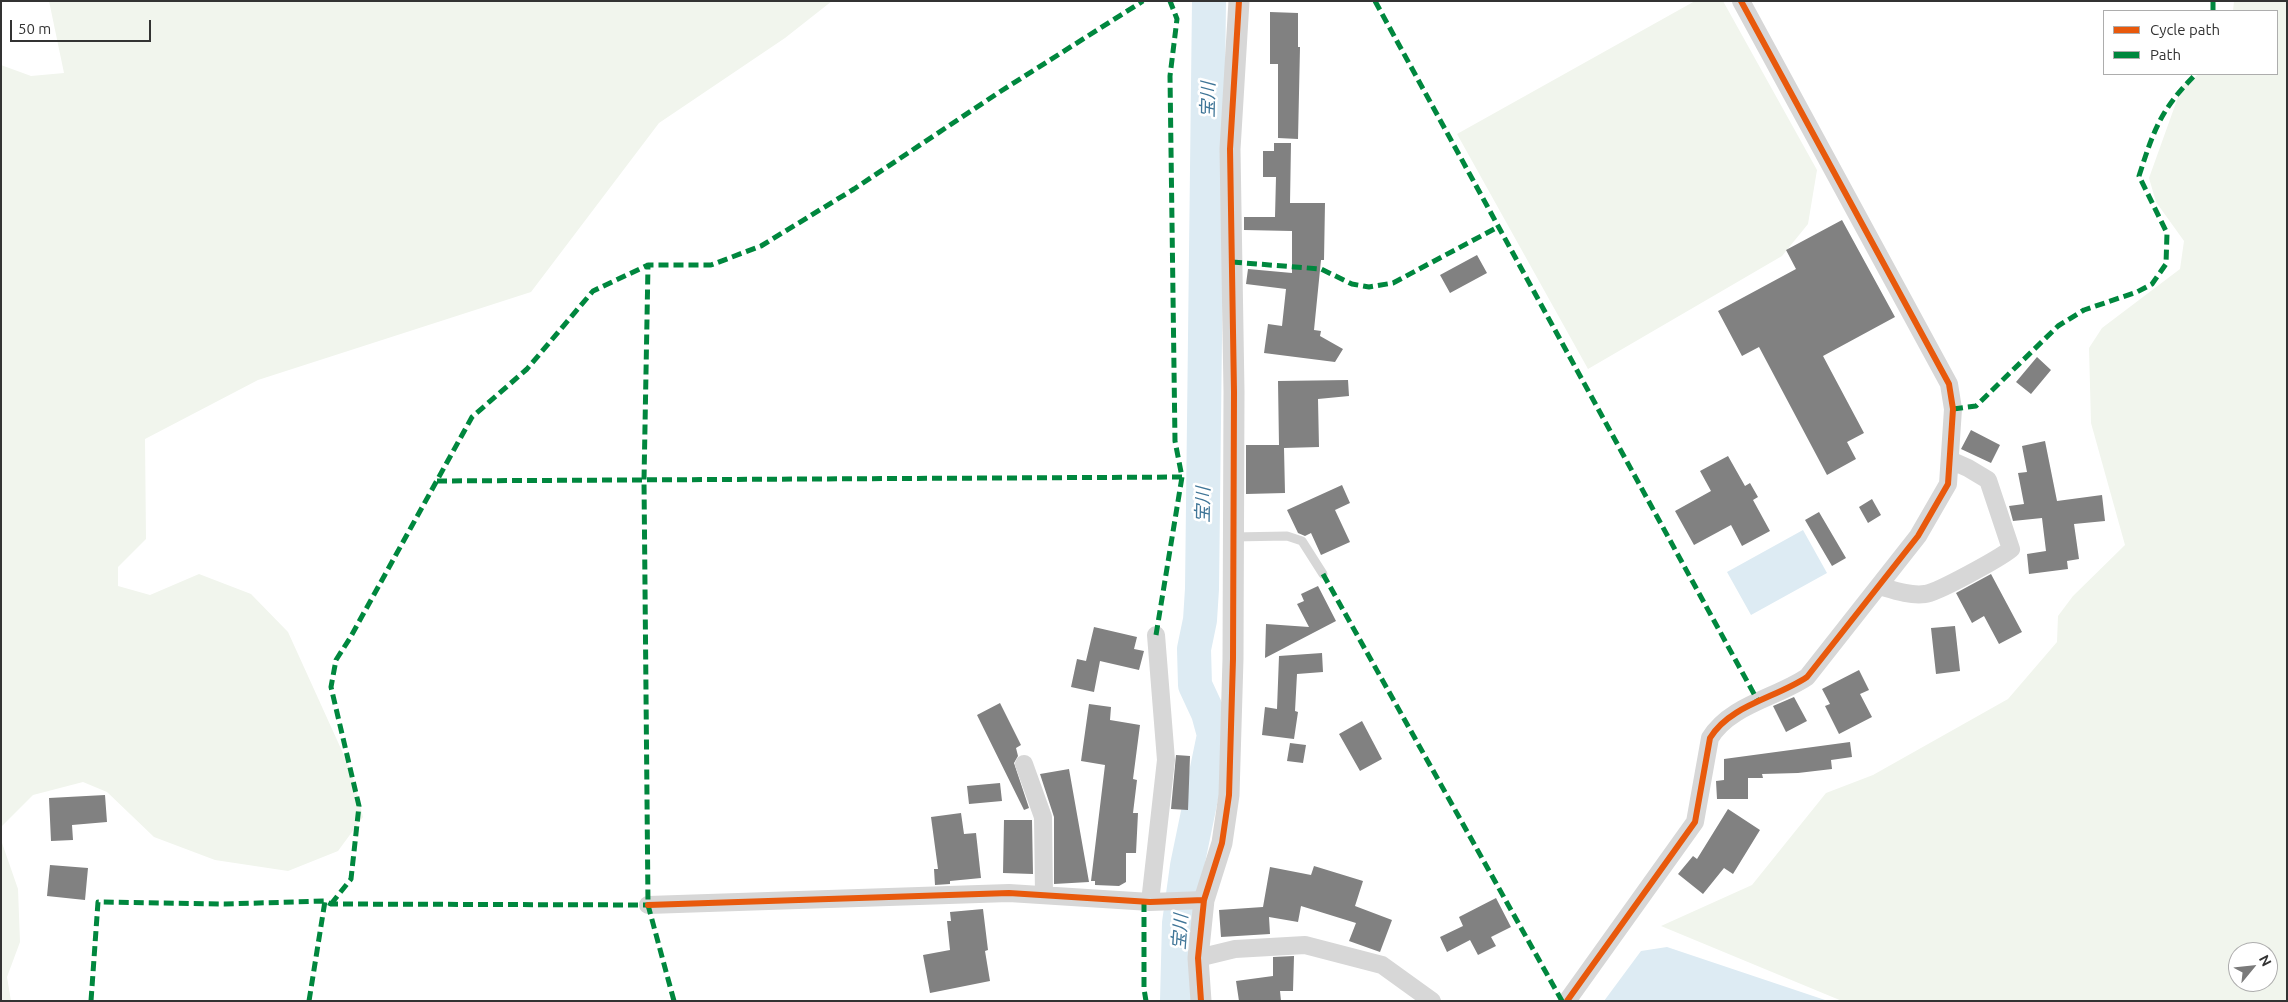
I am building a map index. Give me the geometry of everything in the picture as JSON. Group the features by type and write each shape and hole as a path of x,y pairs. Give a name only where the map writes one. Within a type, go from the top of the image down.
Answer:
{"street":[{"path":"1201,1001 1198,958 1199,900 1222,843 1229,795 1233,659 1233,320 1230,149 1239,1"},
{"path":"1567,1001 1695,822 1710,738 1716,728 1725,719 1807,677 1918,536 1948,484 1953,409 1949,384 1741,1"},
{"path":"1879,586 1904,592 1926,594 2000,558 2011,549 1988,480 1950,460"},
{"path":"1156,635 1166,760 1157,903"},
{"path":"1024,764 1043,817 1044,895"},
{"path":"648,905 1009,893 1157,903 1199,900"},
{"path":"1198,958 1235,948 1306,945 1382,965 1432,1001"}],"lane":[{"path":"1233,537 1287,536 1302,541 1323,574"}],"shaded area":[{"path":"49,1 832,1 785,38 659,123 531,292 258,380 145,439 146,539 118,567 118,586 150,595 199,574 251,594 288,632 352,773 363,817 338,851 288,871 215,860 154,837 107,792 83,782 33,795 1,827 1,65 31,76 64,73"},
{"path":"1695,1 1723,1 1817,170 1808,224 1782,256 1588,369 1457,134"},
{"path":"2234,1 2287,1 2287,1001 1842,1001 1661,926 1752,885 1826,793 1873,775 2008,699 2057,642 2058,616 2073,596 2125,545 2091,423 2089,348 2102,328 2180,269 2184,241 2156,202 2149,178 2182,86 2198,75 2278,75 2278,10 2233,10"},
{"path":"1803,530 1827,573 1751,615 1727,572"},
{"path":"1,840 18,889 20,942 7,977 11,1001 1,1001"},
{"path":"1667,947 1828,1001 1604,1001 1641,951"}],"building":[{"path":"1270,12 1298,13 1298,47 1300,47 1298,139 1278,138 1278,64 1270,64"},
{"path":"1274,143 1291,143 1290,203 1325,203 1324,260 1321,260 1314,330 1321,331 1320,336 1343,349 1335,362 1264,353 1268,324 1282,326 1286,289 1246,284 1248,269 1292,273 1292,231 1244,230 1244,217 1275,217 1276,177 1263,177 1263,151 1274,151"},
{"path":"1842,220 1895,317 1823,356 1864,433 1847,442 1856,459 1827,475 1759,347 1742,356 1718,311 1796,269 1786,250"},
{"path":"1477,255 1487,273 1450,293 1440,275"},
{"path":"2037,357 2051,370 2031,394 2016,382"},
{"path":"1348,380 1349,396 1318,399 1319,447 1284,448 1285,493 1246,494 1246,445 1279,445 1278,381"},
{"path":"1971,430 2000,445 1991,463 1961,449"},
{"path":"2045,441 2057,501 2102,495 2105,521 2074,524 2079,559 2067,561 2068,569 2029,574 2027,554 2046,551 2042,518 2013,521 2009,506 2024,504 2018,473 2027,472 2022,446"},
{"path":"1728,456 1745,486 1750,483 1758,497 1753,500 1770,531 1742,546 1731,525 1694,545 1675,511 1711,491 1700,471"},
{"path":"1342,485 1350,503 1335,510 1350,542 1321,555 1311,533 1305,536 1298,533 1287,510"},
{"path":"1872,499 1881,515 1868,523 1859,507"},
{"path":"1819,512 1846,558 1832,566 1805,520"},
{"path":"1991,574 2022,632 1999,644 1984,616 1972,623 1956,593"},
{"path":"1318,586 1336,621 1265,658 1266,624 1309,627 1297,604 1304,601 1301,594"},
{"path":"1955,626 1960,671 1936,674 1931,628"},
{"path":"1094,627 1137,637 1134,649 1144,651 1139,670 1100,661 1094,692 1071,687 1077,659 1086,661"},
{"path":"1322,653 1323,672 1297,674 1295,711 1298,712 1294,739 1262,735 1265,707 1277,709 1279,656"},
{"path":"1859,670 1869,690 1860,694 1872,717 1839,734 1825,706 1830,704 1822,689"},
{"path":"1794,697 1807,721 1786,732 1773,706"},
{"path":"1000,703 1021,745 1016,748 1018,756 1014,763 1029,808 1024,810 977,715"},
{"path":"1089,704 1111,707 1110,720 1140,725 1133,779 1137,780 1133,813 1138,813 1136,853 1126,853 1126,882 1119,886 1095,885 1095,881 1091,881 1105,765 1081,761"},
{"path":"1362,721 1382,759 1360,771 1339,734"},
{"path":"1850,742 1852,757 1831,760 1832,769 1798,773 1762,774 1763,778 1748,778 1748,799 1717,799 1716,781 1724,780 1724,759"},
{"path":"1290,743 1306,745 1303,763 1287,761"},
{"path":"1176,755 1190,756 1188,810 1171,809"},
{"path":"1069,769 1089,882 1054,884 1054,817 1040,774"},
{"path":"1000,783 1002,801 969,804 967,786"},
{"path":"105,795 107,822 72,825 73,840 51,841 49,798"},
{"path":"1728,809 1760,830 1733,874 1724,868 1703,894 1678,874 1693,856 1697,859"},
{"path":"961,813 964,834 976,833 981,878 950,881 950,884 935,885 934,869 938,869 931,817"},
{"path":"1004,820 1032,820 1033,874 1003,873"},
{"path":"50,865 88,868 85,900 47,896"},
{"path":"1314,866 1363,881 1355,906 1392,920 1380,952 1349,941 1356,923 1301,906 1298,922 1269,917 1270,934 1221,937 1219,910 1263,907 1270,867 1311,875"},
{"path":"1496,898 1511,927 1491,937 1496,946 1478,955 1470,940 1447,952 1440,937 1463,926 1459,917"},
{"path":"983,909 988,950 985,951 990,981 930,993 923,955 950,950 947,921 951,921 950,912"},
{"path":"1294,956 1293,991 1280,991 1281,1001 1239,1001 1236,981 1273,976 1273,957"}],"waterway":[{"name":"宝川","path":"1177,1001 1179,923 1187,866 1214,735 1208,713 1195,685 1194,649 1200,620 1202,589 1209,1"}],"marked path":[{"path":"674,1001 648,905 644,480 648,265 711,265 761,246 854,189 998,93 1143,1"},
{"path":"1156,635 1182,477 1175,441 1170,76 1177,19 1170,1"},
{"path":"1375,1 1759,703"},
{"path":"2213,1 2213,10"},
{"path":"1953,409 1976,406 2058,326 2084,310 2137,292 2152,284 2166,264 2167,233 2139,176 2149,145 2160,120 2174,98 2195,75"},
{"path":"1232,262 1321,269 1352,284 1369,287 1393,283 1498,227"},
{"path":"331,904 351,879 359,806 331,687 336,660 472,417 527,369 593,291 648,265"},
{"path":"437,481 1182,477"},
{"path":"1323,574 1562,1001"},
{"path":"91,1001 98,902 225,904 325,901 331,904 648,905"},
{"path":"309,1001 325,901"},
{"path":"1144,902 1144,989 1146,1001"}],"cycle path":[{"path":"1201,1001 1198,958 1204,900 1222,843 1229,795 1233,659 1234,392 1230,149 1239,1"},
{"path":"1567,1001 1695,822 1710,738 1719,727 1741,710 1807,677 1918,536 1948,484 1953,409 1949,384 1741,1"},
{"path":"648,905 1009,893 1150,902 1204,900"}]}
